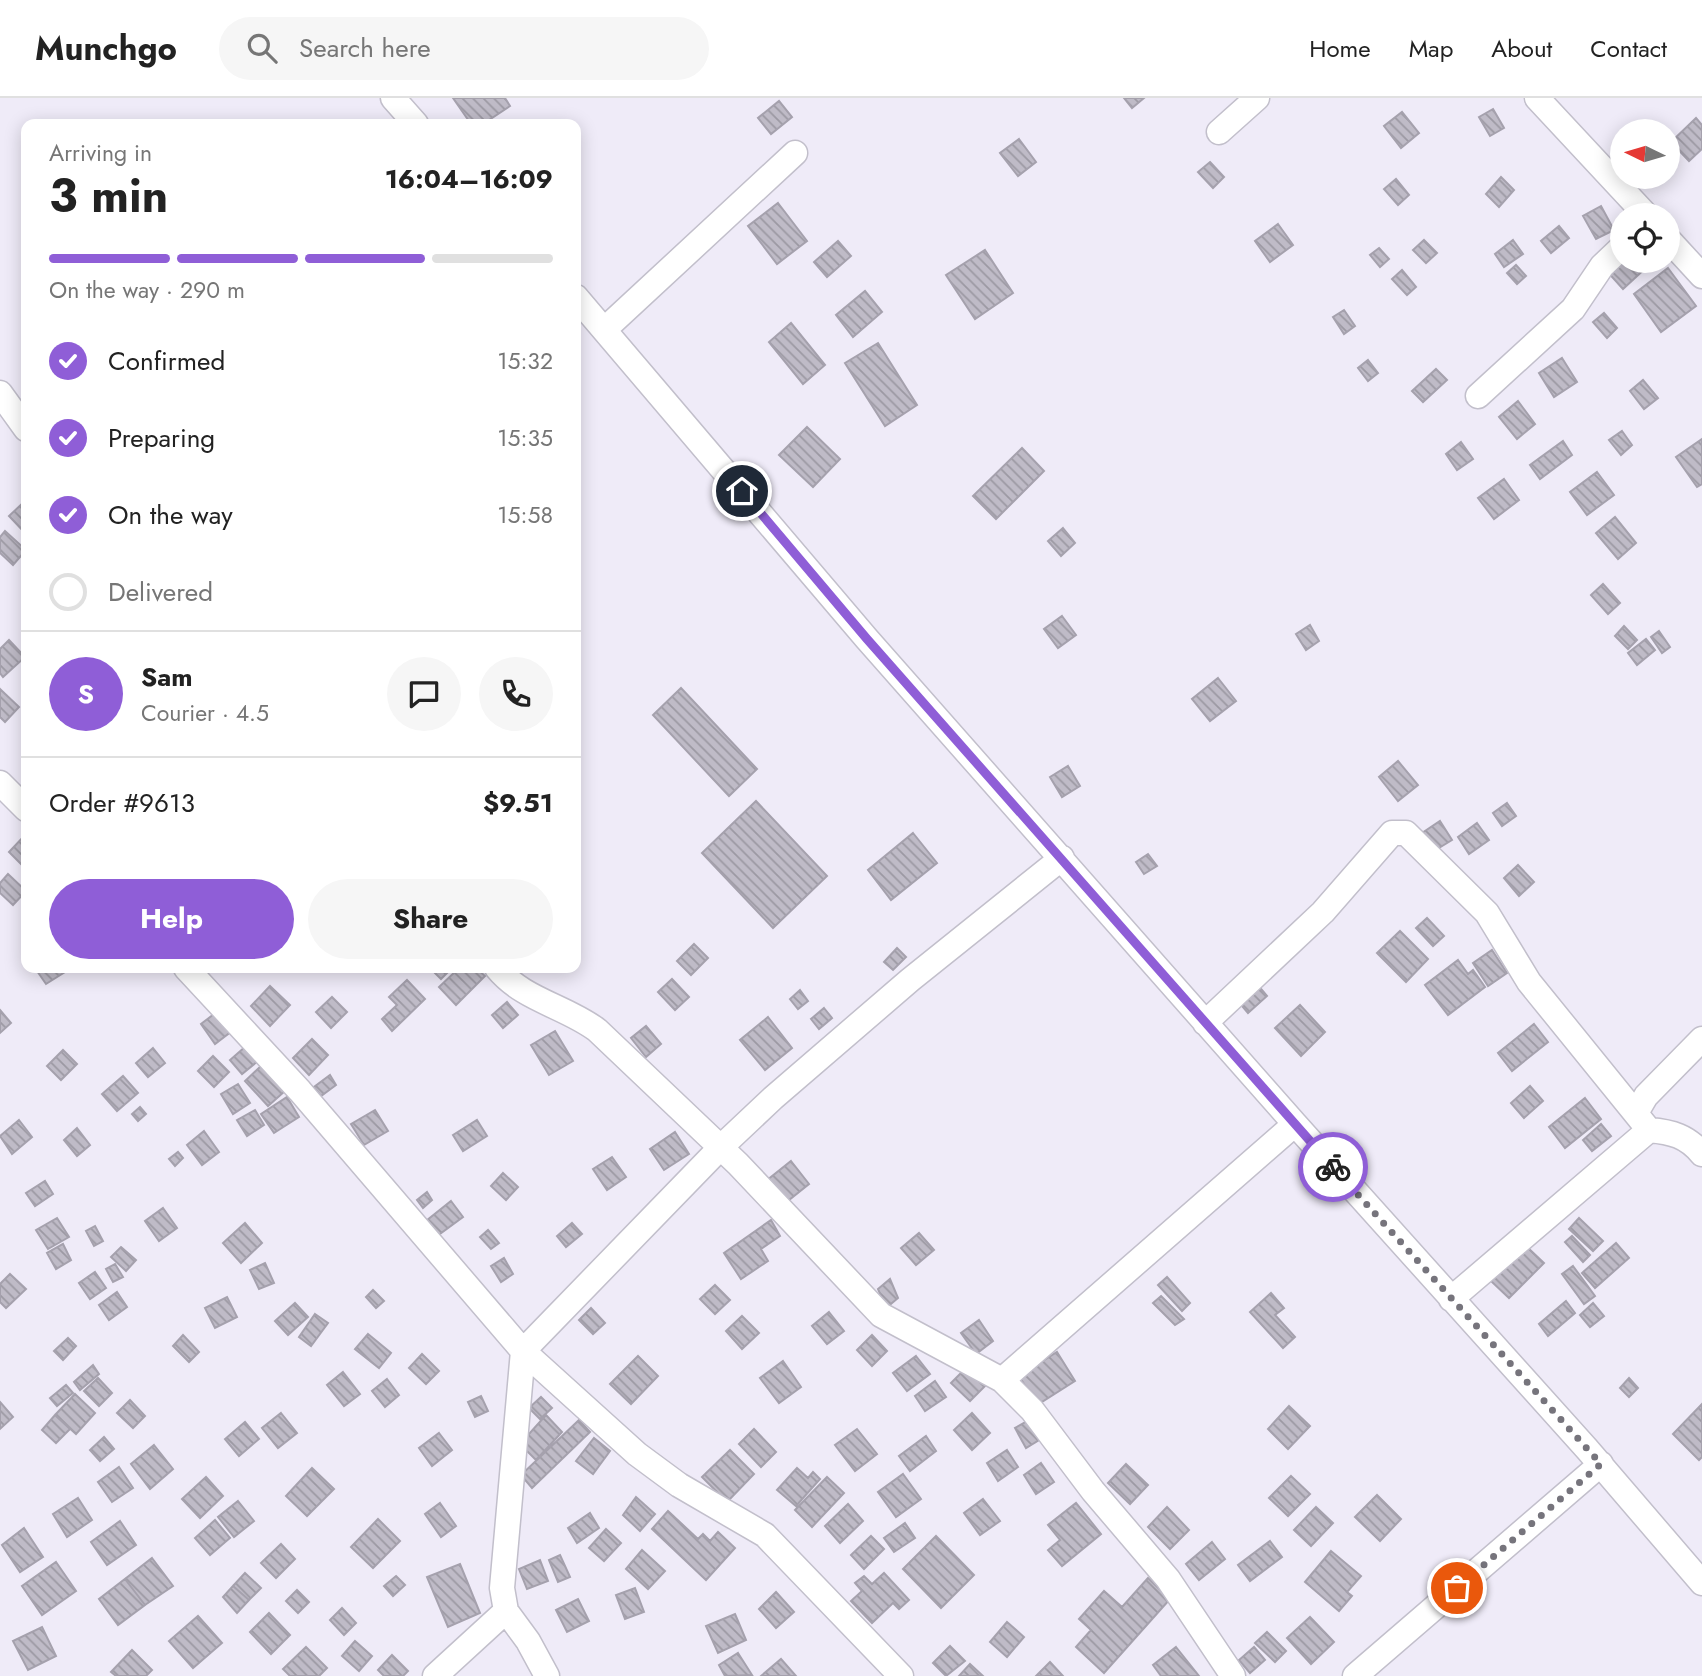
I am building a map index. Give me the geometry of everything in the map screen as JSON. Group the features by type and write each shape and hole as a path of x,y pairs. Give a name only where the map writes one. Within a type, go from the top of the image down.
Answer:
{"street":[{"path":"393,98 412,119"},
{"path":"1219,132 1257,98"},
{"path":"1537,98 1635,203"},
{"path":"605,328 795,153"},
{"path":"1680,252 1702,276"},
{"path":"1478,396 1573,309 1610,258"},
{"path":"581,302 867,639 1205,1023 1601,1464 1702,1583"},
{"path":"0,393 21,422"},
{"path":"0,783 21,804"},
{"path":"1205,1023 1322,912 1380,844 1397,831 1406,833 1487,913 1529,982 1643,1121 1690,1140 1702,1154"},
{"path":"547,1676 528,1641 506,1611 502,1561 523,1351 721,1147 909,981 1062,858"},
{"path":"191,973 300,1091 523,1351 637,1454 679,1485 765,1535 901,1676"},
{"path":"502,973 520,989 544,1003 582,1019 597,1030 721,1147 881,1315 1002,1380 1032,1410 1093,1491 1168,1579 1233,1676"},
{"path":"1451,1299 1643,1121 1646,1096 1702,1039"},
{"path":"1002,1380 1295,1124"},
{"path":"1355,1676 1601,1464"},
{"path":"435,1676 506,1611"}],"building":[{"path":"453,98 505,98 510,106 490,119 468,119"},
{"path":"1124,98 1144,98 1132,108"},
{"path":"779,101 792,117 771,134 758,118"},
{"path":"1493,109 1504,128 1490,136 1479,117"},
{"path":"1402,112 1419,133 1401,148 1384,126"},
{"path":"1696,118 1702,125 1702,149 1689,161 1680,152 1680,133"},
{"path":"1019,139 1036,162 1018,176 1000,153"},
{"path":"1210,162 1224,177 1213,188 1198,172"},
{"path":"1501,177 1514,190 1499,207 1486,194"},
{"path":"1396,179 1409,195 1398,205 1384,189"},
{"path":"778,203 807,241 777,264 748,226"},
{"path":"1601,206 1610,223 1610,232 1596,239 1583,216"},
{"path":"1278,224 1293,245 1270,262 1255,241"},
{"path":"1559,226 1569,238 1551,253 1541,241"},
{"path":"1424,240 1437,253 1426,263 1413,250"},
{"path":"1513,240 1523,254 1504,267 1495,254"},
{"path":"838,241 851,256 827,277 814,262"},
{"path":"1379,248 1389,259 1380,267 1370,255"},
{"path":"985,250 1013,293 975,319 946,275"},
{"path":"1516,265 1526,276 1517,284 1507,273"},
{"path":"1610,266 1610,273 1640,273 1623,289 1604,268"},
{"path":"1402,270 1416,287 1407,295 1392,279"},
{"path":"1661,273 1672,273 1696,306 1661,332 1634,294"},
{"path":"865,291 882,312 853,337 836,315"},
{"path":"1344,310 1355,326 1344,334 1333,317"},
{"path":"1604,313 1617,328 1607,338 1593,322"},
{"path":"791,323 825,365 803,384 769,342"},
{"path":"878,343 917,405 885,426 845,363"},
{"path":"1562,358 1577,382 1554,397 1539,373"},
{"path":"1368,360 1378,373 1368,381 1358,368"},
{"path":"1436,369 1447,380 1423,402 1412,391"},
{"path":"1643,380 1658,398 1644,409 1630,391"},
{"path":"1518,401 1535,424 1517,439 1499,417"},
{"path":"807,427 840,459 813,487 779,455"},
{"path":"1622,431 1632,445 1621,455 1609,440"},
{"path":"1702,439 1702,484 1697,487 1676,457"},
{"path":"1563,441 1572,455 1540,479 1530,465"},
{"path":"1461,442 1473,459 1457,470 1446,454"},
{"path":"1022,448 1044,471 996,519 973,496"},
{"path":"1597,472 1614,495 1587,515 1570,492"},
{"path":"1504,479 1519,500 1494,519 1478,498"},
{"path":"21,505 21,529 9,516"},
{"path":"1615,517 1636,543 1618,559 1596,533"},
{"path":"1063,528 1075,543 1061,556 1048,541"},
{"path":"5,531 21,545 21,556 13,565 0,553 0,537"},
{"path":"1603,584 1620,603 1608,614 1591,595"},
{"path":"1062,616 1076,635 1058,648 1044,629"},
{"path":"1310,625 1319,641 1306,650 1296,634"},
{"path":"1624,626 1637,640 1628,649 1615,636"},
{"path":"1659,631 1670,647 1662,653 1651,637"},
{"path":"1646,639 1655,650 1637,665 1628,653"},
{"path":"9,640 21,653 21,661 3,677 0,673 0,649"},
{"path":"1218,678 1236,701 1210,721 1192,699"},
{"path":"681,688 757,769 729,796 653,715"},
{"path":"0,689 19,707 5,722 0,717"},
{"path":"1398,761 1418,785 1398,801 1379,777"},
{"path":"1068,766 1080,786 1062,797 1050,777"},
{"path":"756,801 827,876 773,928 702,853"},
{"path":"1507,803 1516,816 1502,826 1493,813"},
{"path":"1440,821 1452,840 1434,851 1422,833"},
{"path":"1477,823 1489,840 1469,854 1458,837"},
{"path":"913,833 937,863 891,900 868,870"},
{"path":"21,839 21,864 9,852"},
{"path":"1148,854 1157,866 1144,874 1136,862"},
{"path":"1518,865 1534,882 1519,896 1504,878"},
{"path":"8,874 21,886 21,896 13,905 0,893 0,883"},
{"path":"1427,918 1444,936 1433,946 1416,928"},
{"path":"1400,931 1428,959 1406,982 1377,953"},
{"path":"694,944 708,958 691,975 677,961"},
{"path":"897,948 906,957 893,970 884,962"},
{"path":"1492,950 1507,973 1488,986 1473,963"},
{"path":"1458,960 1468,974 1473,970 1485,987 1448,1015 1425,985"},
{"path":"38,973 63,973 46,984"},
{"path":"435,973 447,973 441,979"},
{"path":"454,973 482,973 485,976 456,1005 439,987"},
{"path":"672,979 689,997 675,1010 658,992"},
{"path":"407,980 425,999 392,1031 382,1019 397,1005 389,997"},
{"path":"1256,983 1267,996 1248,1013 1237,1000"},
{"path":"270,986 290,1005 270,1026 251,1006"},
{"path":"800,990 808,1001 798,1009 790,999"},
{"path":"332,997 347,1012 331,1028 316,1012"},
{"path":"507,1002 518,1015 503,1028 492,1015"},
{"path":"1300,1005 1325,1032 1301,1056 1275,1028"},
{"path":"824,1008 832,1018 819,1029 811,1019"},
{"path":"0,1010 11,1023 0,1033"},
{"path":"218,1011 232,1031 215,1044 201,1024"},
{"path":"768,1017 792,1048 765,1070 740,1040"},
{"path":"1534,1024 1548,1042 1512,1071 1498,1053"},
{"path":"646,1026 661,1044 646,1057 631,1038"},
{"path":"555,1031 573,1061 549,1075 531,1045"},
{"path":"312,1039 328,1055 309,1075 293,1058"},
{"path":"245,1047 258,1061 242,1074 230,1060"},
{"path":"153,1048 165,1063 148,1077 136,1063"},
{"path":"63,1050 77,1064 61,1080 47,1066"},
{"path":"213,1056 229,1072 214,1087 198,1071"},
{"path":"262,1065 285,1091 268,1106 245,1081"},
{"path":"330,1075 336,1085 321,1096 314,1087"},
{"path":"123,1076 138,1093 117,1111 102,1094"},
{"path":"238,1084 250,1103 233,1114 221,1094"},
{"path":"1530,1086 1543,1101 1524,1118 1511,1103"},
{"path":"287,1097 299,1117 274,1133 261,1114"},
{"path":"1585,1098 1601,1119 1565,1148 1549,1127"},
{"path":"140,1107 146,1114 138,1121 132,1114"},
{"path":"255,1110 264,1125 247,1136 237,1120"},
{"path":"375,1110 388,1131 364,1145 351,1124"},
{"path":"19,1120 32,1137 12,1154 0,1136"},
{"path":"477,1120 487,1136 463,1151 453,1135"},
{"path":"1601,1124 1611,1136 1592,1151 1583,1140"},
{"path":"77,1128 90,1145 77,1156 64,1140"},
{"path":"204,1131 219,1152 202,1165 187,1145"},
{"path":"675,1132 689,1154 664,1170 650,1149"},
{"path":"178,1152 183,1158 175,1166 169,1159"},
{"path":"612,1157 626,1177 607,1190 593,1169"},
{"path":"791,1161 809,1184 784,1204 766,1181"},
{"path":"503,1173 518,1187 506,1200 491,1186"},
{"path":"45,1181 53,1194 35,1206 26,1193"},
{"path":"427,1192 432,1200 423,1208 417,1200"},
{"path":"451,1201 463,1217 437,1236 426,1221"},
{"path":"163,1208 177,1228 159,1241 145,1221"},
{"path":"57,1218 69,1237 48,1249 36,1230"},
{"path":"1579,1218 1603,1241 1593,1251 1569,1229"},
{"path":"771,1220 780,1236 761,1249 768,1261 741,1279 724,1253"},
{"path":"245,1223 262,1243 241,1263 223,1243"},
{"path":"572,1223 582,1234 566,1247 557,1236"},
{"path":"95,1226 103,1241 94,1246 86,1231"},
{"path":"488,1230 499,1243 491,1249 480,1237"},
{"path":"919,1233 934,1250 916,1265 901,1248"},
{"path":"1572,1236 1590,1255 1583,1262 1565,1242"},
{"path":"1616,1243 1629,1258 1595,1288 1582,1273"},
{"path":"63,1244 71,1260 56,1269 47,1253"},
{"path":"1526,1246 1544,1263 1509,1298 1491,1281"},
{"path":"121,1247 136,1260 126,1271 111,1257"},
{"path":"504,1258 513,1274 501,1282 491,1266"},
{"path":"265,1263 274,1283 259,1289 250,1270"},
{"path":"115,1264 123,1277 113,1282 106,1269"},
{"path":"1573,1266 1595,1296 1584,1304 1562,1274"},
{"path":"95,1272 106,1288 90,1299 79,1283"},
{"path":"10,1274 26,1289 6,1308 0,1302 0,1284"},
{"path":"1167,1277 1190,1303 1182,1311 1158,1285"},
{"path":"890,1279 898,1298 886,1308 878,1289"},
{"path":"715,1285 730,1300 715,1314 700,1299"},
{"path":"373,1290 384,1301 376,1308 366,1297"},
{"path":"117,1292 127,1307 109,1320 99,1305"},
{"path":"1271,1293 1284,1308 1275,1315 1295,1337 1283,1348 1250,1312"},
{"path":"1161,1296 1184,1319 1175,1325 1153,1303"},
{"path":"227,1297 237,1317 215,1328 205,1308"},
{"path":"1566,1301 1575,1313 1548,1336 1539,1324"},
{"path":"295,1303 308,1317 288,1335 275,1321"},
{"path":"1593,1303 1604,1316 1590,1327 1580,1315"},
{"path":"591,1308 605,1323 593,1334 579,1320"},
{"path":"829,1312 844,1331 827,1344 812,1326"},
{"path":"315,1314 328,1323 311,1346 299,1337"},
{"path":"742,1316 759,1333 742,1349 726,1331"},
{"path":"979,1320 993,1341 976,1354 961,1333"},
{"path":"368,1334 391,1353 379,1368 355,1349"},
{"path":"183,1335 199,1352 189,1362 173,1346"},
{"path":"872,1335 887,1351 872,1366 857,1350"},
{"path":"68,1338 76,1346 63,1360 54,1351"},
{"path":"1057,1352 1075,1381 1037,1405 1019,1376"},
{"path":"422,1354 439,1371 426,1384 409,1368"},
{"path":"638,1356 658,1376 631,1404 610,1384"},
{"path":"916,1356 930,1374 907,1391 893,1373"},
{"path":"783,1361 801,1387 779,1403 760,1378"},
{"path":"93,1365 99,1374 80,1390 74,1382"},
{"path":"966,1368 985,1386 970,1401 951,1383"},
{"path":"343,1372 360,1394 344,1406 327,1385"},
{"path":"98,1378 112,1393 99,1406 84,1391"},
{"path":"1629,1378 1638,1388 1629,1397 1620,1388"},
{"path":"387,1379 399,1395 385,1407 372,1391"},
{"path":"935,1381 946,1397 925,1411 915,1396"},
{"path":"66,1385 73,1393 57,1406 50,1398"},
{"path":"75,1394 95,1413 76,1434 55,1415"},
{"path":"481,1396 488,1411 475,1417 468,1402"},
{"path":"541,1397 552,1408 540,1419 529,1408"},
{"path":"130,1400 145,1416 133,1428 117,1413"},
{"path":"0,1402 13,1417 0,1429"},
{"path":"1702,1404 1702,1457 1699,1460 1673,1434"},
{"path":"1289,1406 1310,1426 1288,1449 1268,1429"},
{"path":"281,1413 297,1433 278,1448 262,1428"},
{"path":"972,1413 990,1433 972,1450 954,1430"},
{"path":"55,1415 70,1429 56,1443 42,1430"},
{"path":"546,1415 562,1432 536,1460 520,1444"},
{"path":"579,1420 590,1432 532,1488 521,1475"},
{"path":"1029,1420 1044,1437 1026,1448 1015,1428"},
{"path":"245,1422 259,1439 239,1456 225,1439"},
{"path":"754,1429 776,1452 761,1467 739,1444"},
{"path":"857,1429 877,1454 855,1471 835,1445"},
{"path":"439,1433 452,1450 432,1466 419,1448"},
{"path":"926,1436 936,1451 910,1471 899,1456"},
{"path":"104,1437 114,1449 100,1461 90,1450"},
{"path":"594,1438 610,1451 593,1474 576,1461"},
{"path":"154,1445 173,1469 150,1489 131,1464"},
{"path":"730,1450 754,1474 727,1502 702,1477"},
{"path":"1007,1450 1018,1467 998,1481 987,1463"},
{"path":"1041,1463 1054,1482 1036,1494 1024,1475"},
{"path":"1126,1464 1148,1485 1130,1504 1108,1483"},
{"path":"119,1467 133,1488 112,1502 98,1482"},
{"path":"312,1468 334,1489 307,1516 286,1496"},
{"path":"797,1468 808,1478 813,1472 820,1479 796,1506 777,1490"},
{"path":"903,1474 921,1499 896,1517 878,1492"},
{"path":"1291,1476 1310,1494 1288,1516 1269,1498"},
{"path":"206,1477 223,1496 200,1518 182,1499"},
{"path":"827,1477 844,1493 812,1527 795,1510"},
{"path":"1377,1495 1401,1519 1380,1541 1355,1517"},
{"path":"636,1497 655,1514 640,1531 623,1515"},
{"path":"78,1498 92,1520 67,1537 53,1514"},
{"path":"983,1499 1000,1521 980,1535 964,1513"},
{"path":"238,1501 254,1521 234,1537 218,1517"},
{"path":"440,1503 456,1526 441,1537 425,1514"},
{"path":"1076,1503 1101,1534 1062,1566 1048,1550 1060,1540 1048,1525"},
{"path":"848,1504 863,1521 840,1543 825,1526"},
{"path":"1167,1507 1189,1530 1170,1549 1148,1527"},
{"path":"1316,1507 1333,1523 1311,1546 1294,1530"},
{"path":"668,1511 698,1539 703,1534 710,1541 718,1532 735,1548 706,1580 652,1529"},
{"path":"590,1513 599,1528 577,1543 568,1528"},
{"path":"378,1519 400,1541 373,1568 351,1547"},
{"path":"215,1520 230,1538 210,1555 195,1538"},
{"path":"120,1521 136,1545 107,1565 91,1542"},
{"path":"905,1523 915,1538 894,1552 884,1538"},
{"path":"24,1528 43,1557 20,1572 2,1545"},
{"path":"606,1529 621,1543 604,1561 589,1548"},
{"path":"871,1536 884,1549 864,1569 851,1555"},
{"path":"936,1536 974,1575 941,1608 903,1569"},
{"path":"1270,1541 1282,1557 1250,1581 1238,1565"},
{"path":"1212,1542 1225,1559 1199,1580 1186,1564"},
{"path":"281,1544 295,1559 276,1578 261,1563"},
{"path":"642,1550 665,1571 648,1589 626,1569"},
{"path":"1331,1551 1361,1576 1347,1592 1352,1596 1339,1611 1305,1582"},
{"path":"560,1555 570,1577 558,1582 549,1560"},
{"path":"152,1558 173,1586 145,1605 125,1579"},
{"path":"540,1560 548,1581 527,1589 519,1569"},
{"path":"56,1562 76,1591 42,1615 22,1586"},
{"path":"460,1564 480,1613 448,1627 427,1577"},
{"path":"245,1573 261,1588 249,1600 233,1586"},
{"path":"884,1573 909,1600 899,1609 893,1603 872,1623 851,1601 862,1591 855,1583 864,1576 872,1584"},
{"path":"396,1576 405,1585 393,1596 384,1586"},
{"path":"1148,1578 1170,1599 1104,1673 1076,1647 1091,1630 1079,1619 1104,1591 1122,1607"},
{"path":"125,1579 145,1605 118,1625 99,1599"},
{"path":"233,1586 249,1600 237,1613 223,1597"},
{"path":"635,1588 644,1612 625,1619 616,1595"},
{"path":"297,1590 309,1602 298,1613 286,1601"},
{"path":"776,1592 794,1612 776,1628 759,1609"},
{"path":"578,1599 589,1621 567,1632 556,1610"},
{"path":"342,1608 356,1623 344,1635 330,1620"},
{"path":"269,1613 290,1635 271,1654 250,1632"},
{"path":"735,1614 746,1640 718,1653 706,1626"},
{"path":"198,1616 222,1643 193,1668 169,1641"},
{"path":"1310,1617 1334,1642 1311,1664 1287,1638"},
{"path":"1007,1622 1024,1637 1007,1657 990,1642"},
{"path":"42,1627 56,1656 28,1670 13,1641"},
{"path":"1267,1632 1286,1651 1275,1662 1255,1643"},
{"path":"355,1641 372,1656 359,1671 342,1656"},
{"path":"950,1646 965,1661 946,1676 933,1663"},
{"path":"306,1647 327,1668 319,1676 290,1676 283,1669"},
{"path":"1176,1647 1199,1676 1161,1676 1153,1665"},
{"path":"1254,1647 1265,1660 1250,1673 1239,1660"},
{"path":"132,1650 152,1670 146,1676 116,1676 111,1672"},
{"path":"738,1653 752,1675 725,1676 719,1665"},
{"path":"392,1655 408,1671 403,1676 384,1676 378,1670"},
{"path":"781,1659 796,1676 761,1676"},
{"path":"1050,1662 1063,1676 1036,1676"},
{"path":"970,1664 983,1676 959,1676"}],"way so far":[{"path":"1333,1167 1601,1464 1457,1588"}],"route":[{"path":"742,491 867,639 1333,1167"}]}
